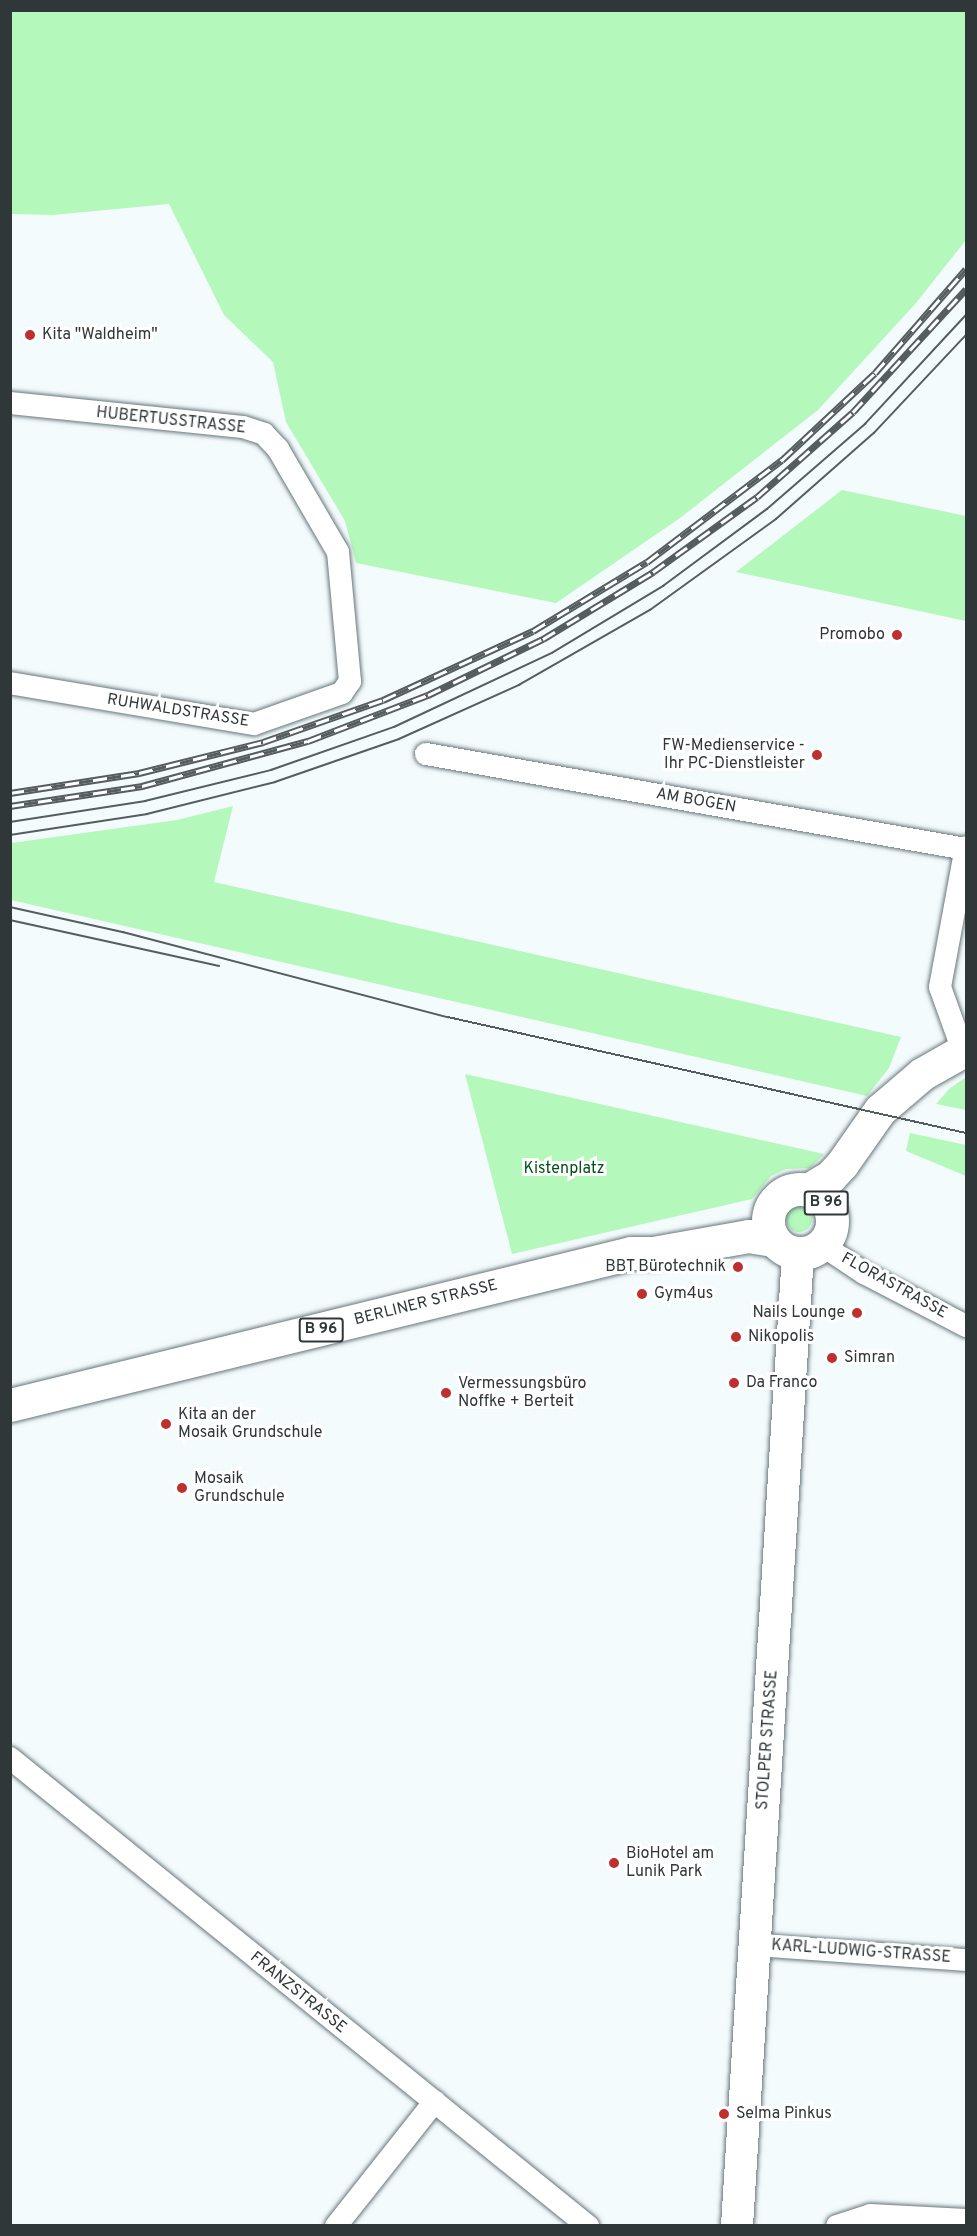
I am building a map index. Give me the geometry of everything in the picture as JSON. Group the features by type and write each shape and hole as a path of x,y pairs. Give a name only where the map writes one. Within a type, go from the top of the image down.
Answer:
{"main road":[{"name":"B 96","path":"773,1203 789,1191 808,1190 830,1178 880,1110 906,1091 922,1074 964,1050"},
{"name":"B 96","path":"806,1238 891,1122 906,1091"},
{"name":"B 96","path":"806,1238 824,1199 808,1190"},
{"path":"773,1203 768,1218 806,1238"},
{"name":"BERLINER STRASSE","path":"10,1405 631,1252 650,1241 739,1219 773,1203"},
{"name":"BERLINER STRASSE","path":"631,1252 653,1253 748,1236 806,1238"},
{"name":"STOLPER STRASSE","path":"738,2226 806,1238"}],"street":[{"name":"HUBERTUSSTRASSE","path":"10,404 243,427 271,441 338,552 350,681 342,693"},
{"name":"RUHWALDSTRASSE","path":"10,683 254,724 342,693"},
{"name":"AM BOGEN","path":"426,754 966,848"},
{"path":"964,1050 943,1002 940,985 966,848"},
{"name":"FLORASTRASSE","path":"806,1238 864,1273 966,1326"},
{"name":"FRANZSTRASSE","path":"10,1758 588,2226"},
{"name":"KARL-LUDWIG-STRASSE","path":"756,1945 966,1960"},
{"path":"336,2226 435,2101"},
{"path":"837,2226 870,2215 898,2222 966,2220"}],"green space":[{"path":"11,10 966,11 966,240 916,303 818,410 680,518 556,603 356,563 345,521 286,422 273,362 224,315 169,204 53,215 11,214"},
{"path":"842,490 966,516 966,621 736,572"},
{"path":"233,806 214,882 901,1037 889,1068 867,1096 11,900 11,843 177,820"},
{"name":"Kistenplatz","path":"465,1074 824,1154 810,1168 786,1169 771,1176 752,1199 512,1254"},
{"path":"966,1077 966,1110 936,1104 949,1089"},
{"path":"910,1133 966,1145 966,1176 906,1151"},
{"path":"799,1206 808,1210 812,1219 808,1228 799,1232 790,1228 786,1219 790,1210"}],"tram line":[{"path":"10,822 145,801 271,770 394,727 552,653 663,586 767,509 865,424 966,315"},
{"path":"10,835 147,814 275,782 399,739 519,685 650,610 776,519 874,433 966,335"},
{"path":"10,907 123,932 448,1017 966,1133"},
{"path":"10,920 219,966"}],"railway":[{"path":"10,793 139,773 263,742 383,700 533,631 647,562 782,460 875,373 966,269"},
{"path":"10,806 142,786 308,741 428,695 543,639 653,572 757,497 853,412 966,289"}],"place":[{"name":"Kita \"Waldheim\"","path":"30,335"},
{"name":"Promobo","path":"897,635"},
{"name":"FW-Medienservice - Ihr PC-Dienstleister","path":"817,755"},
{"name":"BBT Bürotechnik","path":"738,1267"},
{"name":"Gym4us","path":"642,1294"},
{"name":"Nails Lounge","path":"857,1313"},
{"name":"Nikopolis","path":"736,1337"},
{"name":"Simran","path":"832,1358"},
{"name":"Da Franco","path":"734,1383"},
{"name":"Vermessungsbüro Noffke + Berteit","path":"446,1393"},
{"name":"Kita an der Mosaik Grundschule","path":"166,1424"},
{"name":"Mosaik Grundschule","path":"182,1488"},
{"name":"BioHotel am Lunik Park","path":"614,1863"},
{"name":"Selma Pinkus","path":"724,2114"}]}
